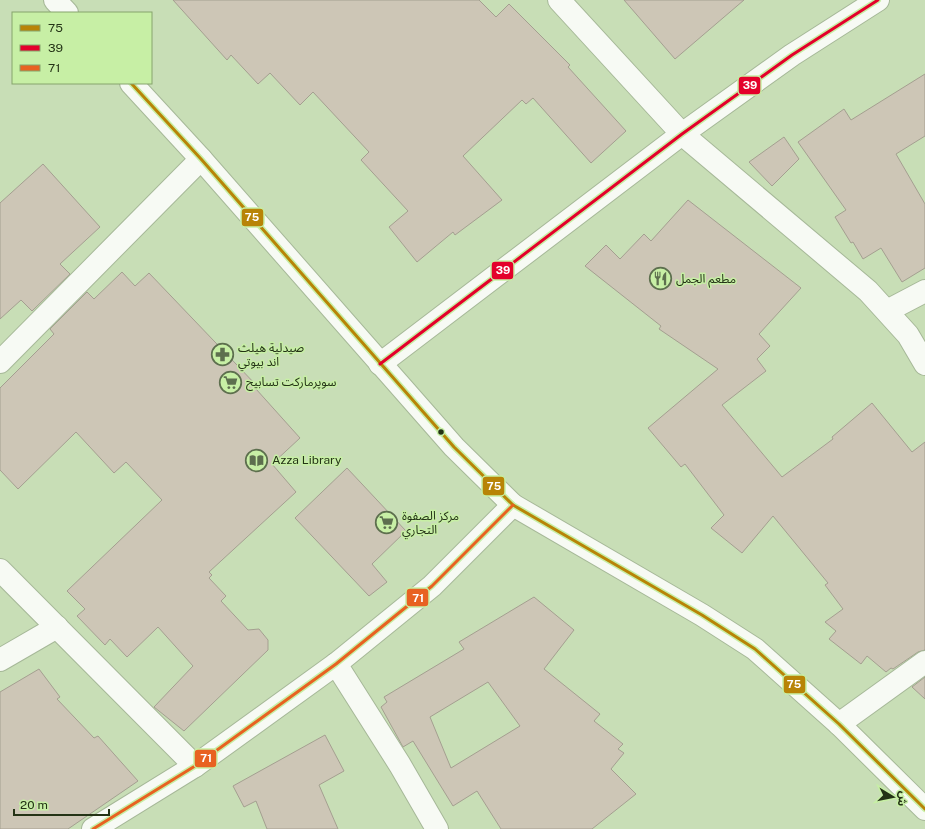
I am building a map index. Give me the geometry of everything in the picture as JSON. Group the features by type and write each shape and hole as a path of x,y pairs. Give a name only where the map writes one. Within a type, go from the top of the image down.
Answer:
{"street":[{"path":"55,0 66,12"},
{"path":"559,0 682,134 868,291 908,336 925,364"},
{"path":"380,364 682,134 792,55 878,0"},
{"path":"133,84 201,159 454,447 514,505 702,615 755,650 839,724 925,809"},
{"path":"0,362 201,159"},
{"path":"887,311 925,291"},
{"path":"93,829 195,766 336,664 432,586 514,505"},
{"path":"0,570 195,766"},
{"path":"0,660 57,627"},
{"path":"839,724 925,662"},
{"path":"336,664 400,765 436,829"}],"building":[{"path":"173,0 479,0 496,17 509,4 570,65 568,67 626,131 591,163 533,98 526,104 522,100 463,156 502,200 455,235 453,232 417,262 389,227 408,211 361,160 369,152 313,92 300,105 270,73 258,84 231,55 227,60"},
{"path":"624,0 744,0 675,59"},
{"path":"925,74 925,136 896,154 925,204 925,268 902,282 881,248 863,259 853,242 851,243 835,217 846,210 798,142 844,109 851,120"},
{"path":"784,137 799,159 772,186 749,162"},
{"path":"43,164 100,227 60,264 70,274 32,311 21,300 0,319 0,203"},
{"path":"688,200 801,288 759,334 770,346 757,359 766,371 722,405 782,477 833,439 832,437 872,403 912,452 925,442 925,650 918,652 886,672 867,656 861,664 829,639 836,631 825,622 843,609 825,585 828,583 773,516 742,553 711,528 724,515 685,464 681,467 648,428 718,369 659,329 661,326 585,266 606,245 620,259 644,234 651,241"},
{"path":"122,272 135,286 149,273 258,387 256,389 300,438 272,464 296,492 209,572 212,575 209,578 226,596 221,601 248,630 259,629 268,640 268,650 184,731 154,707 193,666 158,627 127,657 110,639 105,645 77,616 85,609 67,591 162,500 126,462 114,473 76,432 18,489 0,470 0,388 54,334 50,329 87,292 94,299"},
{"path":"347,468 406,531 372,564 387,582 369,596 295,518"},
{"path":"534,597 574,630 544,669 600,714 594,721 623,744 618,749 624,753 611,769 636,794 592,829 501,829 477,791 453,806 413,741 403,747 381,707 387,702 384,697 464,649 459,642","holes":["488,682 520,726 451,768 430,717"]},
{"path":"39,669 60,697 57,699 94,738 98,736 138,781 68,829 0,829 0,692"},
{"path":"925,677 925,699 912,687"},
{"path":"325,735 344,771 319,785 338,829 267,829 256,801 244,807 233,786"}],"transit line":[{"name":"39","path":"380,364 682,134 792,55 878,0"},
{"name":"75","path":"132,84 201,159 454,447 513,505 702,615 755,649 839,724 925,809"},
{"name":"71","path":"93,829 195,766 336,664 432,586 513,505"}],"place":[{"name":"مطعم الجمل","path":"661,279"},
{"name":"صيدلية هيلث اند بيوتي","path":"222,355"},
{"name":"سوپرمارکت تسابيح","path":"230,382"},
{"name":"Azza Library","path":"257,460"},
{"name":"مركز الصفوة التجاري","path":"387,523"}]}
